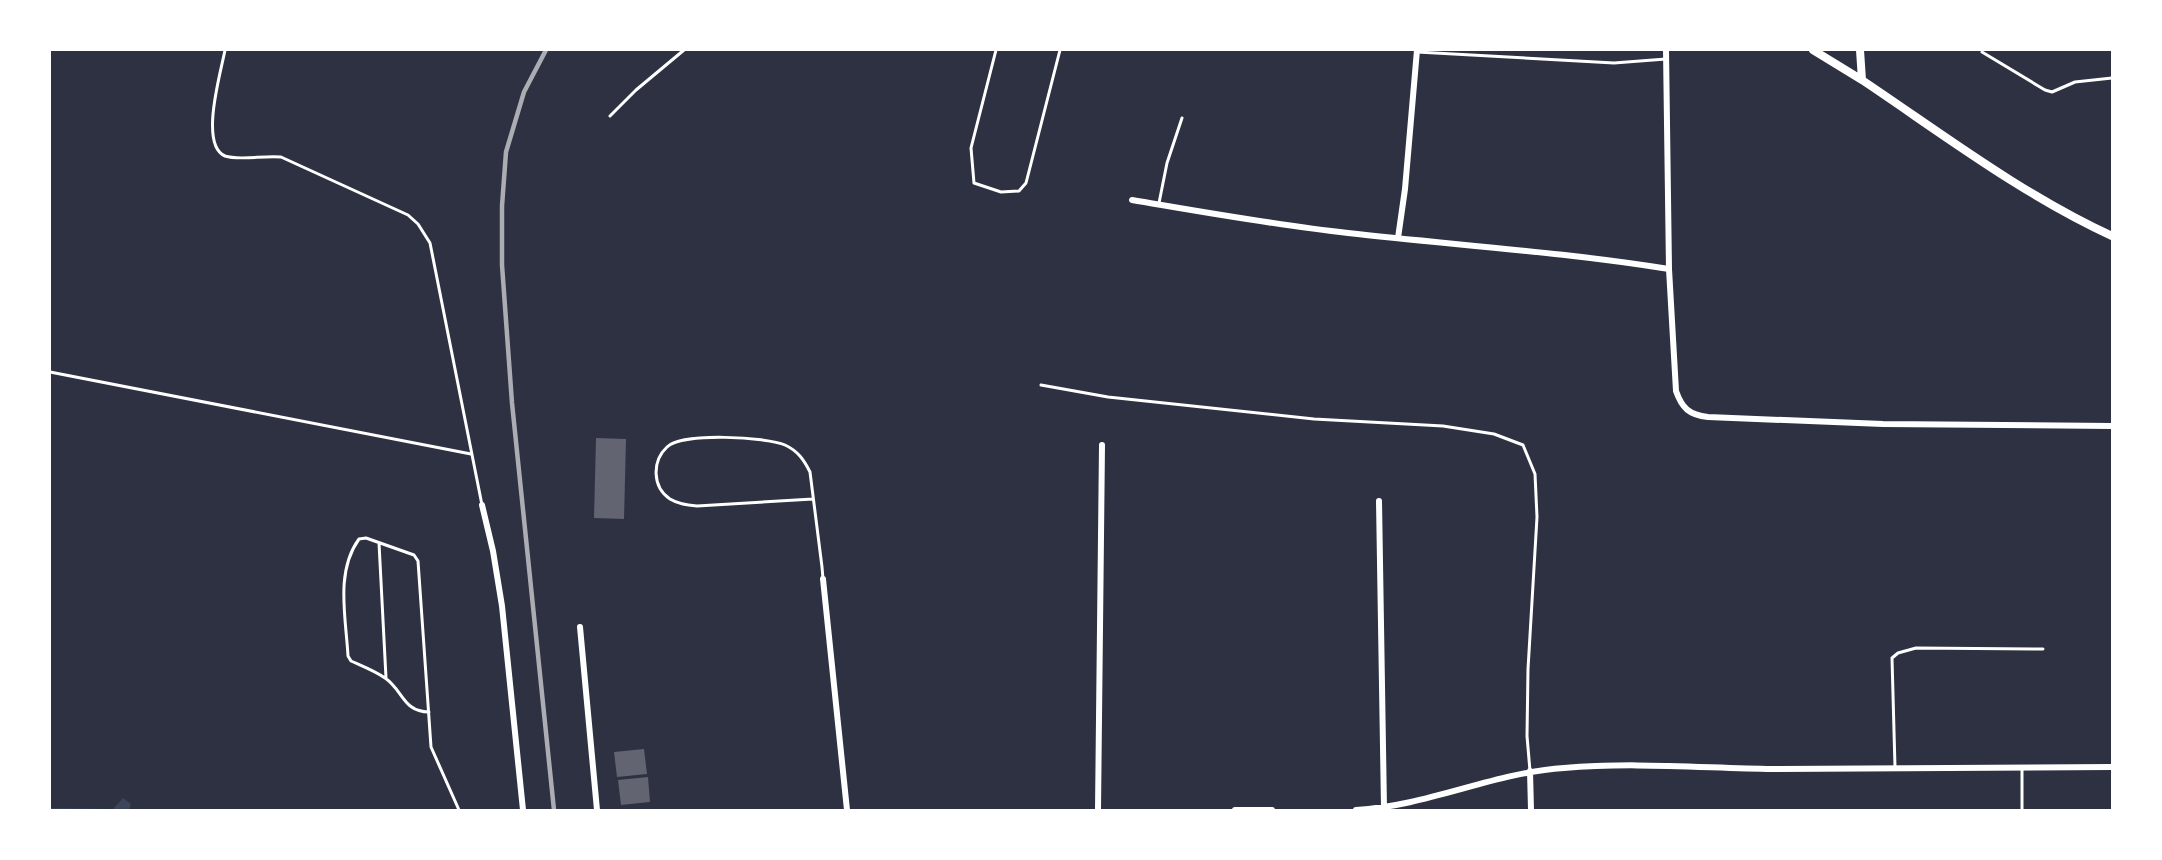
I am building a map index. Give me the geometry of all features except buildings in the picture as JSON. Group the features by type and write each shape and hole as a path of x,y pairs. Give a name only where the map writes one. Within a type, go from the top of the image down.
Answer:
{"street":[{"path":"1666,50 1669,268 1676,391 1686,411 1708,417 1883,423 2112,426"},
{"path":"1813,50 2025,189 2076,219 2112,236"},
{"path":"1860,50 1862,80"},
{"path":"1398,238 1405,189 1417,51"},
{"path":"1132,200 1276,224 1669,268"},
{"path":"1098,810 1102,445"},
{"path":"1378,501 1384,808"},
{"path":"482,505 493,550 502,606 523,810"},
{"path":"823,579 847,810"},
{"path":"580,627 597,810"},
{"path":"1356,810 1419,802 1494,779 1530,771 1604,766 2112,767"},
{"path":"1530,771 1530,810"},
{"path":"1235,810 1272,810"}],"lane":[{"path":"225,50 212,122 213,138 217,150 233,158 267,155 281,157 408,216 418,224 430,243 482,505"},
{"path":"610,116 636,90 684,50"},
{"path":"996,50 971,148 974,183 1001,192 1019,191 1026,183 1060,50"},
{"path":"1417,51 1614,63 1666,59"},
{"path":"1982,52 2044,90 2052,92 2075,82 2112,78"},
{"path":"1159,205 1167,163 1182,118"},
{"path":"50,372 471,454"},
{"path":"1041,385 1108,397 1314,419 1443,426 1494,434 1523,445 1535,474 1537,517 1528,680 1527,736 1530,771"},
{"path":"813,499 697,506 681,504 669,498 660,489 656,477 656,464 668,446 693,438 770,440 787,446 803,458 810,472 823,579"},
{"path":"429,712 417,712 386,678 351,661 348,656 345,571 352,549 359,539 366,538 414,555 418,561 429,712 431,747 459,810"},
{"path":"379,543 386,678"},
{"path":"1895,768 1892,658 1898,653 1916,648 2043,649"},
{"path":"2022,767 2022,810"}],"shaded area":[{"path":"123,798 131,804 129,810 50,810 50,808 113,809"}],"railway":[{"path":"546,50 524,92 506,152 502,206 502,265 512,403 554,810"}]}
